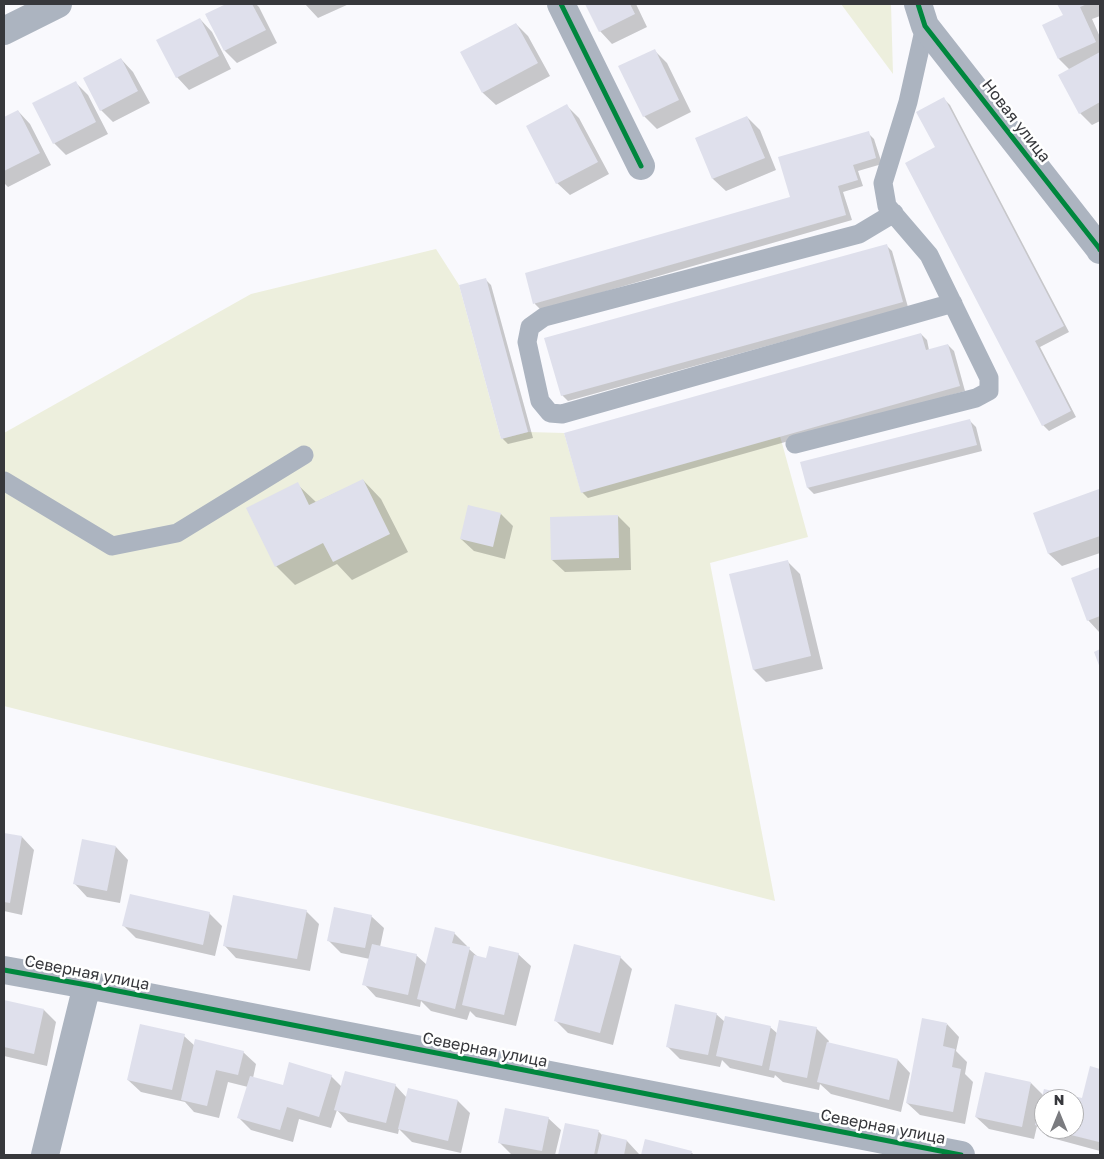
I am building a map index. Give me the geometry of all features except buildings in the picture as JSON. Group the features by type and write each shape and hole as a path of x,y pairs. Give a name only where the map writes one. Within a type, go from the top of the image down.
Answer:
{"street":[{"path":"4,31 58,4"},
{"path":"561,4 641,166"},
{"name":"Новая улица","path":"926,11 1100,248"},
{"name":"Северная улица","path":"4,970 962,1155"},
{"path":"45,1155 87,985"}],"lane":[{"path":"795,444 976,398 989,391 989,378 930,256 888,206 883,183 908,102 926,11"},
{"path":"894,214 859,234 544,317 530,327 527,342 540,401 550,413 562,414 953,303"},
{"path":"4,481 112,546 177,533 304,455"}],"green space":[{"path":"841,4 891,4 893,74"},
{"path":"436,249 459,285 501,439 528,432 564,433 581,492 780,436 808,537 710,563 775,901 4,706 4,433 251,294"}],"cycle path":[{"path":"561,4 641,166"},
{"path":"918,4 925,26 1100,250"},
{"path":"4,970 961,1155"}]}
